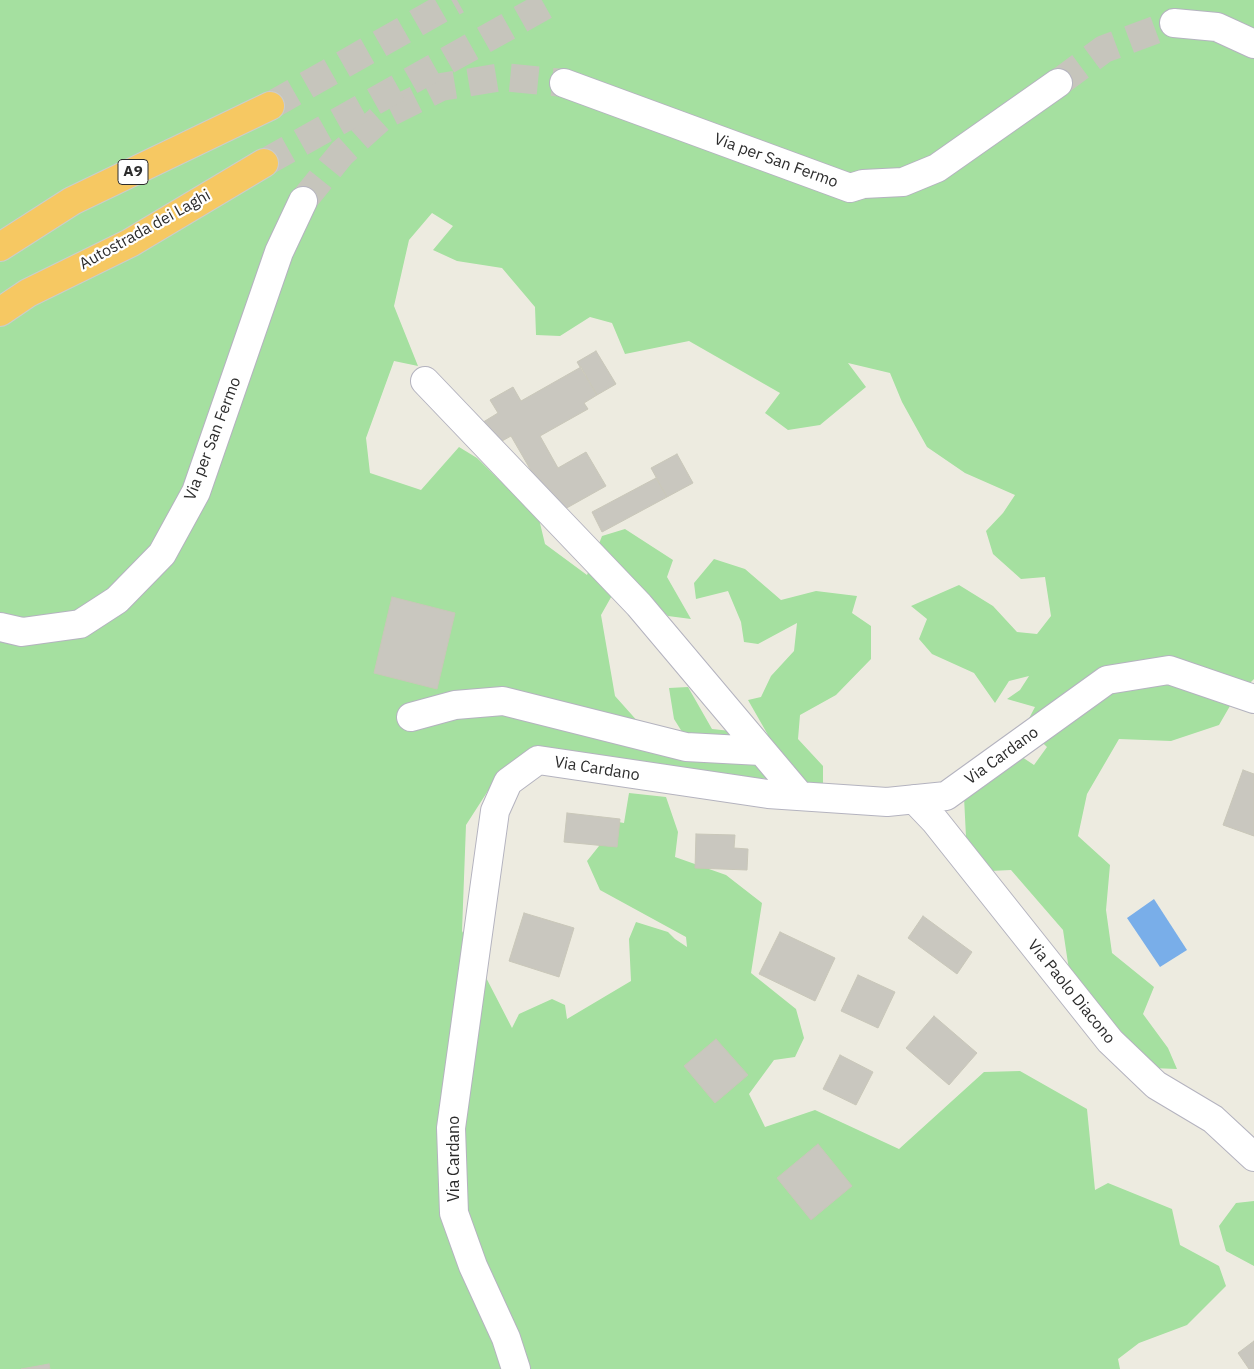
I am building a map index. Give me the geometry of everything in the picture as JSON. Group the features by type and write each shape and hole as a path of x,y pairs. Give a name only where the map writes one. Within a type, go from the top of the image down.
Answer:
{"highway":[{"name":"A9","path":"0,247 72,201 270,106"},
{"name":"Autostrada dei Laghi","path":"0,312 28,293 130,243 264,163"}],"street":[{"path":"1174,23 1217,28 1254,44"},
{"name":"Via per San Fermo","path":"564,83 850,188 862,184 903,182 937,168 1058,83"},
{"name":"Via per San Fermo","path":"0,627 22,632 80,624 117,600 162,554 196,492 279,252 303,201"},
{"path":"425,381 639,606 800,796"},
{"name":"Via Cardano","path":"516,1369 506,1338 473,1266 454,1213 451,1128 494,811 508,782 538,760 768,794 887,802 946,796 1107,680 1169,670 1254,698"},
{"path":"410,717 455,705 503,701 686,747 761,751"},
{"name":"Via Paolo Diacono","path":"914,799 936,821 1110,1041 1156,1085 1213,1120 1254,1157"}],"green space":[{"path":"0,0 1254,0 1254,679 1234,699 1219,725 1171,741 1119,739 1087,794 1078,836 1110,865 1106,910 1112,953 1154,987 1143,1014 1168,1048 1177,1069 1152,1068 1069,970 1063,930 1011,870 990,871 966,837 964,797 1001,743 1034,765 1047,747 1025,726 1035,707 1007,699 1020,690 1029,676 1009,681 995,703 974,673 932,654 919,639 927,619 911,606 959,585 993,606 1017,632 1037,634 1051,616 1045,577 1021,579 993,554 986,531 1003,513 1015,495 965,473 927,447 902,402 890,373 848,363 866,387 820,425 788,430 765,413 780,393 689,341 625,354 612,323 590,317 560,336 536,335 535,307 502,268 457,261 433,250 453,226 432,213 409,240 394,306 418,366 394,361 366,438 370,473 421,490 459,447 477,458 539,519 545,544 587,575 602,536 625,529 673,560 667,577 691,619 668,616 623,576 601,615 615,696 640,724 684,735 674,719 669,688 688,687 712,729 768,735 748,700 761,697 771,676 794,651 797,623 758,644 744,642 741,622 728,591 696,599 694,583 714,559 745,569 781,600 816,591 857,596 852,613 871,626 871,659 836,695 800,715 798,739 823,766 823,784 520,756 493,783 466,825 462,931 512,1028 519,1014 552,999 565,1005 567,1019 631,981 629,939 636,922 668,932 687,947 686,937 600,890 587,861 599,846 594,824 607,820 624,823 629,793 666,797 678,832 675,857 726,875 762,903 751,973 796,1009 804,1038 795,1057 774,1060 749,1094 765,1127 815,1110 899,1149 984,1072 1020,1071 1087,1109 1095,1190 1108,1183 1172,1209 1180,1245 1219,1266 1226,1286 1187,1325 1139,1343 1118,1359 1120,1369 0,1369"},
{"path":"1254,1201 1254,1266 1226,1251 1219,1226 1236,1203"}],"water":[{"path":"1154,899 1187,950 1160,967 1127,918"}],"building":[{"path":"596,351 616,384 597,395 577,362"},
{"path":"581,367 597,395 584,403 588,409 540,436 558,468 586,452 606,486 556,514 511,436 493,446 480,424 498,413 490,400 513,387 521,401"},
{"path":"677,454 693,483 667,497 651,468"},
{"path":"656,478 667,497 602,532 592,512"},
{"path":"392,597 455,613 437,689 374,673"},
{"path":"1243,770 1254,774 1254,836 1223,825"},
{"path":"567,813 620,819 617,847 564,842"},
{"path":"696,834 735,835 734,848 748,849 747,870 695,868"},
{"path":"524,913 574,928 559,977 509,961"},
{"path":"923,916 972,952 957,974 908,938"},
{"path":"780,932 835,958 815,1001 759,974"},
{"path":"858,975 895,992 878,1028 841,1011"},
{"path":"934,1016 977,1053 949,1085 906,1048"},
{"path":"716,1039 748,1075 715,1103 684,1066"},
{"path":"840,1055 873,1072 856,1105 823,1089"},
{"path":"818,1144 852,1186 811,1220 777,1178"},
{"path":"1254,1341 1254,1369 1249,1369 1238,1353"},
{"path":"49,1364 50,1369 21,1369"}],"tunnel":[{"path":"270,106 457,0"},
{"path":"264,163 555,0"},
{"path":"1058,83 1104,49 1174,23"},
{"path":"303,201 342,153 383,116 441,87 502,77 564,83"}]}
